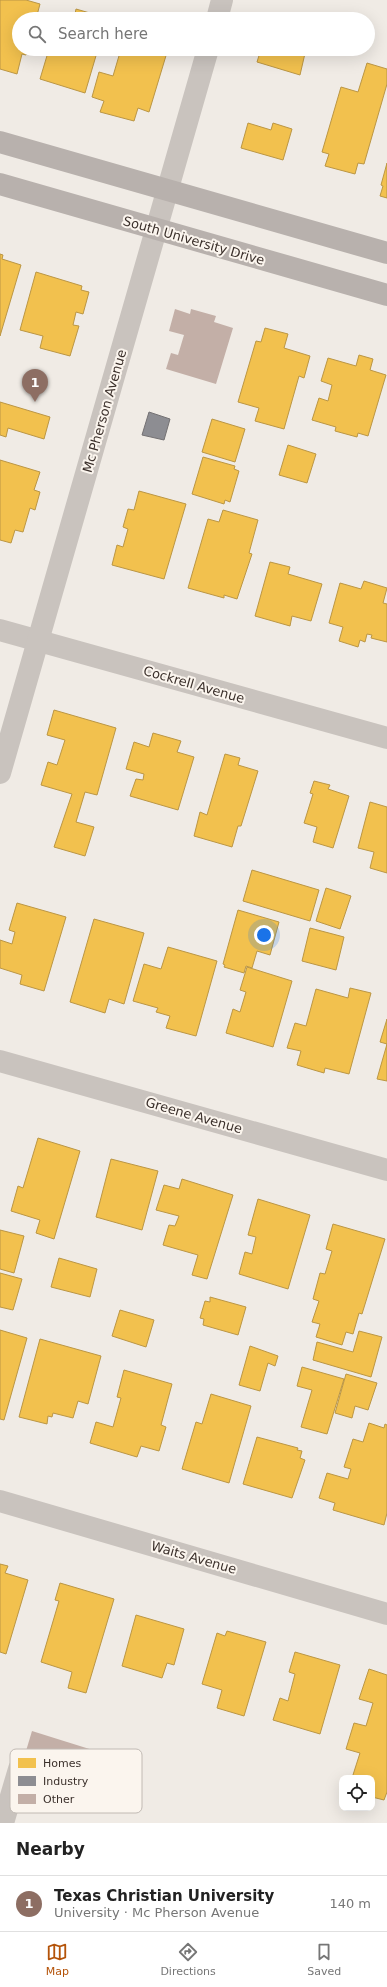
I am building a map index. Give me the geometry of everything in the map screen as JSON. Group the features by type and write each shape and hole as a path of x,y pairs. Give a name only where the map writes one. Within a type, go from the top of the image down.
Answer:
{"main road":[{"path":"0,142 387,253"},
{"name":"South University Drive","path":"0,184 387,295"}],"street":[{"path":"218,12 222,0"},
{"name":"Mc Pherson Avenue","path":"0,773 206,56"},
{"name":"Cockrell Avenue","path":"0,630 387,738"},
{"name":"Greene Avenue","path":"0,1061 387,1170"},
{"name":"Waits Avenue","path":"0,1500 387,1614"},
{"path":"3,1823 10,1799"}],"building: Homes":[{"path":"0,0 26,0 40,4 38,12 12,12 12,56 22,56 17,74 0,69"},
{"path":"76,9 86,12 75,12"},
{"path":"47,56 96,56 85,93 40,79"},
{"path":"119,56 166,56 149,112 138,108 134,121 100,112 104,101 92,97 99,72 113,76"},
{"path":"259,56 304,56 300,75 257,62"},
{"path":"367,63 387,69 387,84 364,164 358,163 355,174 325,166 329,154 322,152 341,87 358,92"},
{"path":"248,123 271,130 273,123 292,129 283,160 241,148"},
{"path":"387,163 387,198 380,196 383,186 381,185"},
{"path":"0,254 3,255 2,259 21,265 0,336"},
{"path":"36,272 82,286 81,290 89,292 83,314 76,312 73,325 79,326 70,356 40,348 43,336 20,330"},
{"path":"265,328 288,334 284,348 310,356 304,378 299,376 284,429 255,421 259,408 238,402 256,341 261,342"},
{"path":"359,355 373,359 370,370 386,375 368,436 358,433 357,437 335,431 336,427 312,420 319,398 328,401 332,385 321,381 328,358 356,366"},
{"path":"0,402 50,417 44,439 8,428 6,437 0,435"},
{"path":"212,419 245,429 235,462 202,452"},
{"path":"288,445 316,454 307,483 279,475"},
{"path":"203,457 235,466 234,469 239,471 230,502 225,500 224,504 192,494"},
{"path":"0,460 40,472 34,490 40,492 35,510 30,508 23,532 15,530 11,543 0,540"},
{"path":"139,491 186,504 164,579 112,565 117,545 123,547 128,529 123,527 128,509 134,510"},
{"path":"223,510 258,520 249,553 252,554 237,599 224,595 224,598 188,588 208,519 219,522"},
{"path":"270,562 290,567 288,574 322,584 311,621 292,616 290,626 255,616"},
{"path":"364,581 387,588 383,603 387,604 387,642 371,638 372,635 367,634 365,642 360,640 358,647 339,641 343,627 329,623 340,583 361,589"},
{"path":"54,710 116,728 97,795 85,792 76,822 94,827 85,856 54,847 72,794 41,785 48,762 57,765 65,740 47,735"},
{"path":"153,733 181,741 177,752 194,757 178,810 130,796 136,779 143,780 144,774 126,769 134,742 149,747"},
{"path":"225,754 240,758 238,765 258,771 241,826 238,826 232,847 194,836 200,812 207,815"},
{"path":"314,781 330,785 328,789 349,796 333,848 313,842 317,827 304,823 313,794 310,793"},
{"path":"370,802 387,807 387,873 370,868 374,852 358,848"},
{"path":"252,870 319,890 310,921 243,901"},
{"path":"326,888 351,896 340,929 316,921"},
{"path":"17,903 66,917 44,991 20,984 22,975 0,968 0,940 12,944 15,932 9,930"},
{"path":"238,910 279,922 270,955 257,951 252,968 246,966 244,973 224,967 225,965 223,964"},
{"path":"94,919 144,933 124,1004 109,999 105,1013 70,1002"},
{"path":"310,928 344,937 336,970 302,961"},
{"path":"168,947 217,961 196,1036 166,1028 170,1016 156,1012 158,1008 133,1001 144,964 161,969"},
{"path":"247,967 292,981 273,1047 226,1033 233,1009 240,1012 246,992 240,990"},
{"path":"350,988 371,993 349,1074 325,1068 324,1073 297,1065 301,1051 287,1048 295,1023 306,1026 316,989 348,998"},
{"path":"387,1019 387,1044 380,1042"},
{"path":"387,1044 387,1081 377,1079"},
{"path":"38,1138 80,1151 54,1239 36,1233 40,1220 11,1211 18,1186 23,1188"},
{"path":"111,1159 158,1171 142,1230 96,1217"},
{"path":"182,1179 233,1195 207,1279 192,1275 198,1255 163,1245 169,1225 175,1226 179,1216 156,1210 164,1185 179,1189"},
{"path":"258,1199 310,1215 288,1289 239,1274 245,1252 252,1254 256,1237 248,1235"},
{"path":"333,1224 385,1239 362,1314 359,1313 353,1334 346,1332 342,1345 316,1337 320,1324 312,1322 319,1301 313,1299 320,1273 325,1274 332,1251 326,1249"},
{"path":"0,1230 24,1236 14,1273 0,1269"},
{"path":"59,1258 97,1269 90,1297 51,1287"},
{"path":"0,1273 22,1279 13,1310 0,1307"},
{"path":"210,1297 246,1307 238,1335 203,1325 204,1319 200,1318 205,1301 210,1302"},
{"path":"120,1310 154,1320 146,1347 112,1336"},
{"path":"0,1330 27,1338 4,1420 0,1419"},
{"path":"359,1331 382,1337 371,1377 313,1360 317,1342 353,1352"},
{"path":"40,1339 101,1356 88,1404 78,1401 73,1418 53,1413 52,1417 48,1416 47,1424 19,1417"},
{"path":"250,1346 278,1356 275,1366 268,1363 260,1391 239,1385"},
{"path":"302,1367 344,1379 327,1434 301,1427 312,1390 297,1386"},
{"path":"124,1370 172,1384 161,1425 166,1427 159,1451 141,1446 137,1457 90,1443 96,1422 113,1427 121,1398 117,1397"},
{"path":"346,1374 377,1383 368,1410 355,1406 352,1418 335,1413"},
{"path":"211,1394 251,1406 229,1483 182,1469 196,1422 202,1424"},
{"path":"369,1423 384,1428 385,1424 387,1425 387,1513 384,1525 333,1510 335,1503 319,1498 327,1473 348,1479 351,1469 344,1467 353,1439 363,1442"},
{"path":"257,1437 298,1448 297,1450 302,1451 300,1458 305,1460 292,1498 243,1484"},
{"path":"0,1564 8,1566 5,1573 28,1580 6,1654 0,1652"},
{"path":"60,1583 114,1599 86,1693 68,1688 72,1672 41,1662 59,1601 55,1600"},
{"path":"136,1615 184,1629 174,1665 167,1663 162,1678 122,1666"},
{"path":"227,1631 266,1642 244,1716 217,1708 222,1690 202,1684 217,1633 225,1636"},
{"path":"295,1652 340,1665 320,1734 273,1720 280,1698 288,1701 295,1674 289,1672"},
{"path":"369,1669 387,1675 387,1792 384,1800 375,1798 375,1775 353,1775 360,1753 346,1749 354,1723 366,1726 373,1703 359,1699"}],"building: Industry":[{"path":"149,412 170,419 164,440 142,435"}],"building: Other":[{"path":"175,309 190,314 191,309 216,316 214,322 233,328 216,384 166,369 171,353 178,355 184,335 169,331"},
{"path":"32,1731 89,1749 27,1749"}],"place":[{"name":"Texas Christian University","path":"35,402"}]}
